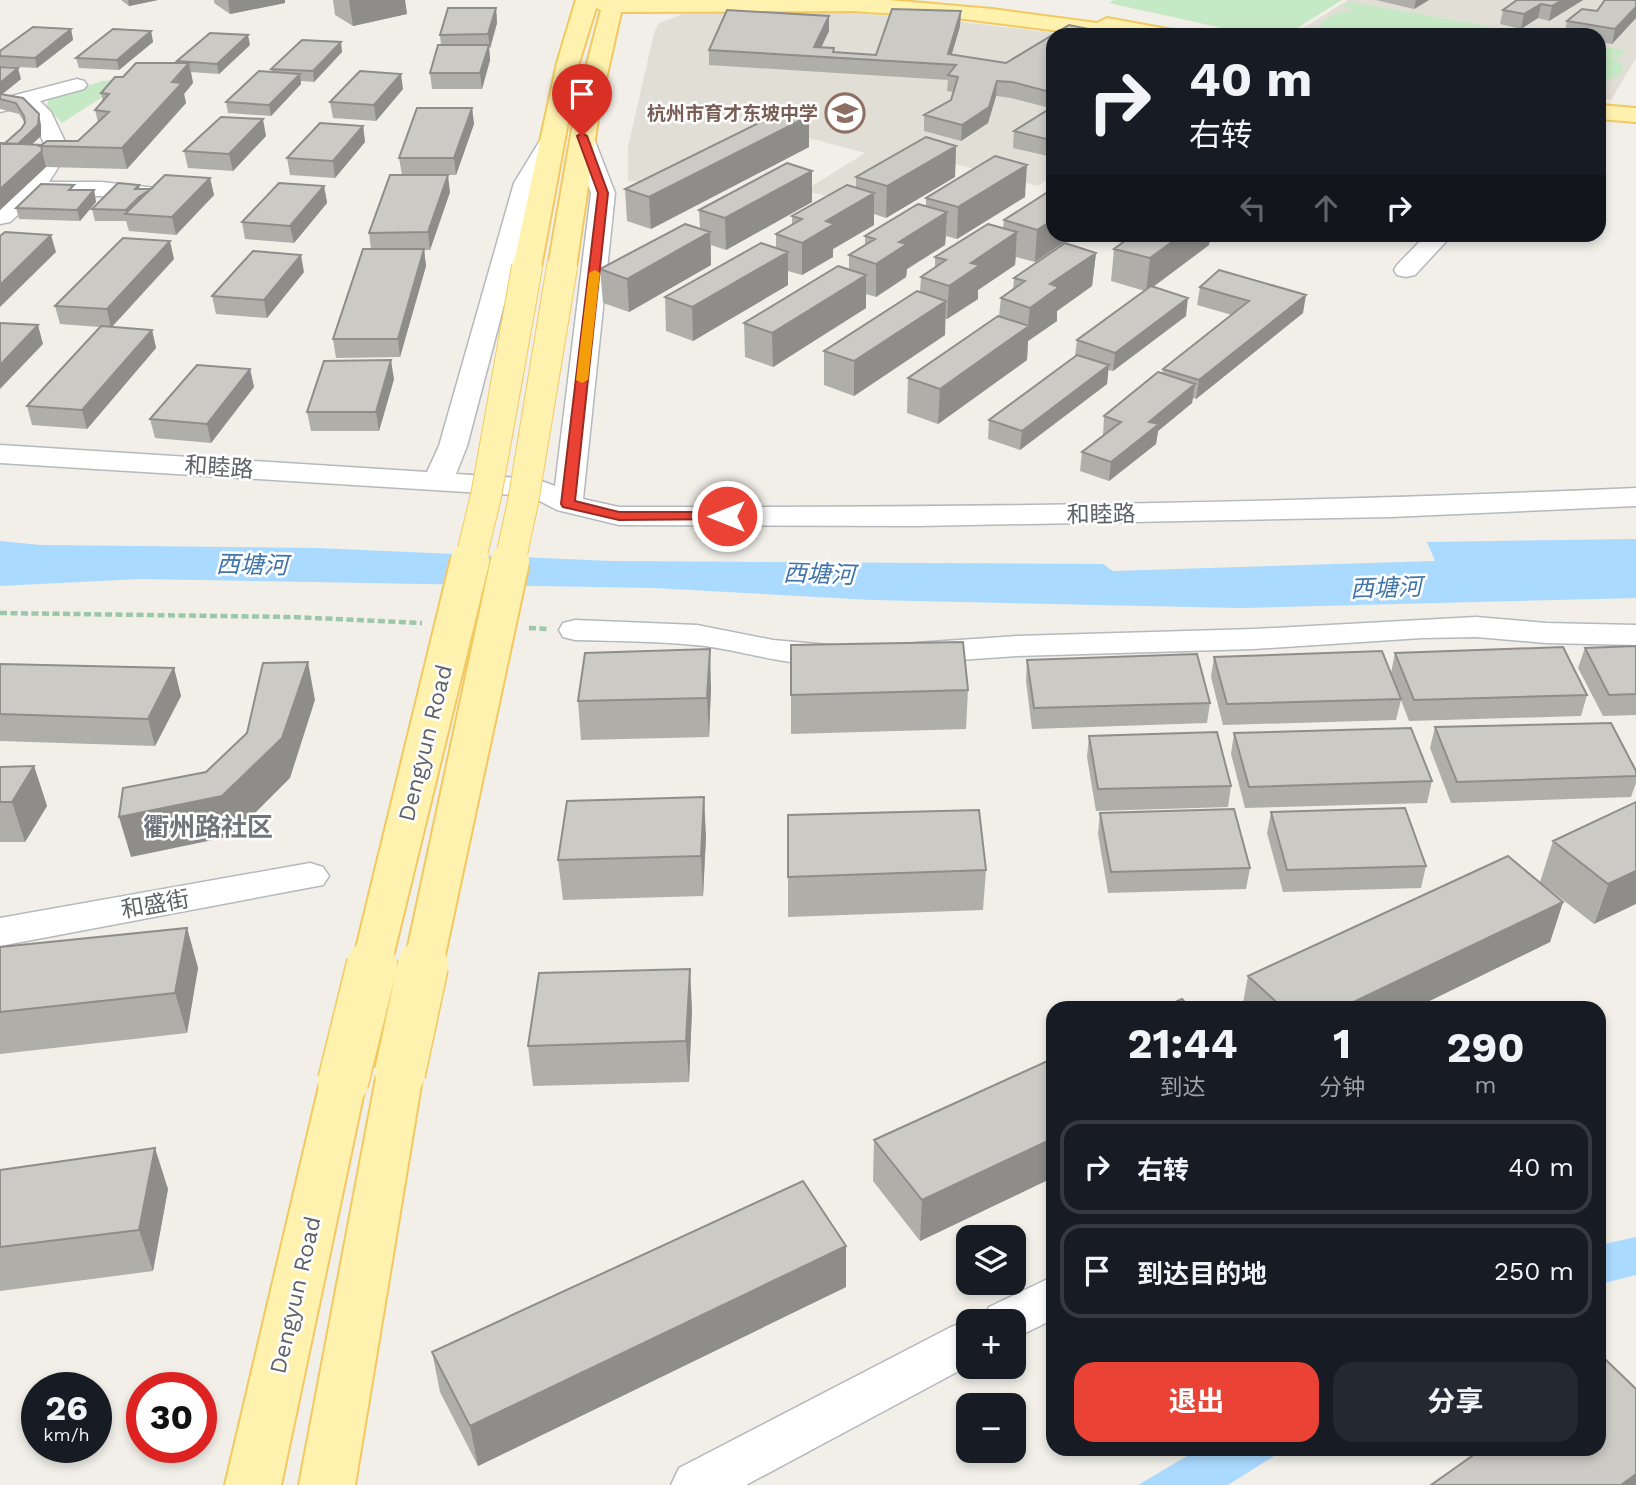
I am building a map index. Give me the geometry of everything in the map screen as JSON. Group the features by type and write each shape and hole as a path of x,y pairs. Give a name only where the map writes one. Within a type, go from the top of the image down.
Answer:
{"main road":[{"path":"916,0 1062,15 1130,28"},
{"path":"597,1 911,8 1081,28"},
{"name":"Dengyun Road","path":"327,1485 400,1073 523,502 555,135 568,63 597,1"},
{"name":"Dengyun Road","path":"253,1485 343,1082 486,496 544,267 582,136 597,57 597,1"},
{"path":"1606,112 1636,115"},
{"path":"1606,123 1636,126"}],"street":[{"path":"0,106 77,85"},
{"path":"2,217 33,189 58,150 59,131 26,100"},
{"path":"438,481 453,446 525,183 555,135"},
{"path":"568,504 603,193 582,136"},
{"path":"33,189 101,189 160,195"},
{"path":"1406,270 1433,242"},
{"name":"和睦路","path":"0,454 536,488 568,504 619,516 918,517 1390,509 1636,497"},
{"path":"575,630 697,635 773,650 878,653 1254,639 1422,628 1476,627 1546,633 1636,635"},
{"name":"和盛街","path":"0,932 310,876"},
{"path":"1026,1311 1046,1300"},
{"path":"697,1485 956,1348"}],"path":[{"path":"0,613 292,617 432,624"},
{"path":"523,628 575,630"}],"shaded area":[{"path":"1348,0 1636,0 1636,58 1611,100 1606,99 1606,28 1303,28"},
{"name":"杭州市育才东坡中学","path":"855,13 1046,32 1046,180 1038,186 914,153 837,198 804,191 865,153 768,127 642,202 639,182 628,181 628,147 654,33 659,23 683,14"}],"green space":[{"path":"1114,0 1342,0 1297,28 1222,28 1109,3"},
{"path":"1349,2 1498,28 1319,28 1328,18 1355,10 1343,6"},
{"path":"1606,47 1624,50 1621,57 1608,55 1620,62 1623,68 1620,75 1606,81"},
{"path":"113,80 116,88 62,123 47,107 48,101 55,97 102,81"}],"water":[{"name":"西塘河","path":"1636,539 1636,598 1239,608 872,600 653,588 139,579 0,586 0,541 41,545 317,548 611,561 1103,564 1113,571 1435,561 1427,542"},
{"path":"1636,1237 1636,1275 1606,1282 1606,1244"},
{"path":"1187,1456 1274,1456 1228,1485 1138,1485"}],"building":[{"path":"1517,0 1562,0 1552,6 1541,4 1524,14 1503,10"},
{"path":"1605,0 1636,0 1636,7 1615,29 1567,21 1582,9 1597,11"},
{"path":"448,8 496,8 488,34 440,35"},
{"path":"892,9 961,11 948,54 1006,63 1046,39 1046,91 997,81 989,107 962,125 924,115 951,100 958,77 948,75 956,65 709,50 727,10 829,16 814,47 834,48 833,52 876,55"},
{"path":"33,27 71,29 35,58 0,56 0,51"},
{"path":"113,29 151,31 117,60 76,58"},
{"path":"210,33 248,35 217,64 177,61"},
{"path":"302,40 341,42 313,71 271,69"},
{"path":"438,45 489,45 480,73 430,73"},
{"path":"136,63 189,63 172,82 182,83 122,148 40,146 47,141 78,141 109,112 95,110 109,94 101,93 115,77 123,77"},
{"path":"0,67 18,68 0,83"},
{"path":"259,71 300,74 269,105 226,102"},
{"path":"360,71 401,74 374,105 330,102"},
{"path":"0,94 23,98 39,114 38,125 18,144 4,144 21,129 25,123 24,116 16,103 0,99"},
{"path":"417,108 472,108 454,158 399,158"},
{"path":"785,110 809,116 649,197 625,189"},
{"path":"1046,111 1046,139 1014,131"},
{"path":"221,117 263,119 229,154 184,151"},
{"path":"320,123 363,126 333,161 287,158"},
{"path":"926,137 956,146 887,186 856,177"},
{"path":"0,143 41,145 42,151 0,189"},
{"path":"995,156 1027,165 958,207 926,198"},
{"path":"787,163 812,171 725,218 699,210"},
{"path":"165,175 210,178 172,217 125,214"},
{"path":"390,175 448,175 428,232 369,233"},
{"path":"118,183 139,185 135,189 151,189 126,210 92,209"},
{"path":"279,183 324,186 290,226 242,222"},
{"path":"41,184 74,185 69,190 94,190 77,210 16,208"},
{"path":"847,185 874,193 826,221 834,224 802,243 776,234 802,219 792,216"},
{"path":"1046,193 1046,224 1037,230 1004,220"},
{"path":"918,204 947,212 899,242 907,244 876,264 849,255 875,239 865,236"},
{"path":"685,224 710,232 627,279 600,269"},
{"path":"988,224 1017,232 971,263 980,265 949,286 921,277 946,260 935,257"},
{"path":"5,232 51,235 0,285 0,236"},
{"path":"123,238 170,241 107,309 55,306"},
{"path":"1123,242 1172,242 1150,258 1114,249"},
{"path":"761,243 788,252 692,307 665,297"},
{"path":"1065,243 1096,253 1050,284 1059,287 1030,308 1001,298 1025,281 1014,278"},
{"path":"363,249 424,249 398,339 333,339"},
{"path":"253,251 301,255 264,300 212,296"},
{"path":"838,266 866,275 772,333 744,323"},
{"path":"1219,270 1306,295 1199,380 1163,369 1249,301 1200,287"},
{"path":"1151,286 1188,298 1115,353 1077,340"},
{"path":"917,291 946,301 854,361 824,351"},
{"path":"998,316 1029,326 940,389 908,378"},
{"path":"0,323 38,325 0,365"},
{"path":"101,326 152,330 82,410 27,406"},
{"path":"1077,355 1109,365 1022,431 989,420"},
{"path":"391,360 376,412 307,412 324,361"},
{"path":"197,365 250,369 207,424 150,419"},
{"path":"1158,372 1195,384 1149,422 1159,424 1111,462 1082,452 1121,422 1104,416"},
{"path":"963,642 968,690 791,695 791,645"},
{"path":"1636,646 1636,694 1609,695 1585,648"},
{"path":"1563,647 1587,695 1414,700 1395,653"},
{"path":"710,649 707,698 578,701 585,653"},
{"path":"1382,651 1401,699 1227,704 1214,657"},
{"path":"1197,654 1210,703 1034,708 1027,660"},
{"path":"308,662 282,738 222,796 119,817 123,788 206,772 247,733 263,663"},
{"path":"0,664 174,668 148,719 0,714"},
{"path":"1611,723 1636,771 1636,776 1457,782 1435,727"},
{"path":"1411,728 1432,781 1249,787 1234,733"},
{"path":"1217,732 1231,786 1098,789 1089,736"},
{"path":"34,766 12,802 0,802 0,767"},
{"path":"704,797 701,856 558,860 567,801"},
{"path":"1636,802 1636,871 1608,884 1553,841"},
{"path":"1405,808 1426,866 1287,870 1271,812"},
{"path":"1234,809 1250,868 1111,872 1100,813"},
{"path":"979,810 986,870 788,877 788,815"},
{"path":"1508,856 1563,902 1356,1001 1275,1001 1248,976"},
{"path":"187,928 175,993 0,1012 0,947"},
{"path":"690,969 686,1041 528,1046 539,973"},
{"path":"1046,1062 1046,1142 922,1200 874,1140"},
{"path":"155,1148 139,1230 0,1247 0,1170"},
{"path":"803,1181 846,1246 470,1426 432,1352"},
{"path":"1606,1360 1636,1389 1636,1474 1621,1485 1431,1485 1472,1456 1606,1456"}],"slow traffic":[{"path":"582,380 595,273"}],"place":[{"name":"杭州市育才东坡中学","path":"845,113"}],"district":[{"name":"衢州路社区","path":"208,827"}],"route":[{"path":"582,136 603,193 568,504 619,516 727,516"}]}
